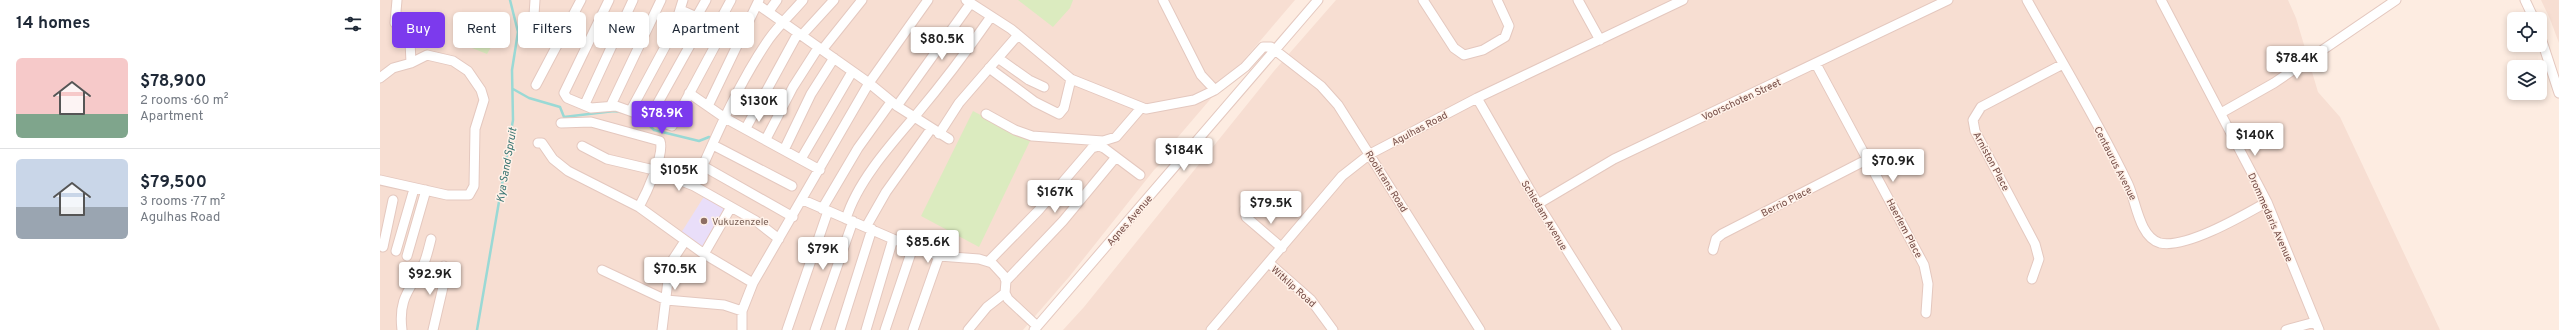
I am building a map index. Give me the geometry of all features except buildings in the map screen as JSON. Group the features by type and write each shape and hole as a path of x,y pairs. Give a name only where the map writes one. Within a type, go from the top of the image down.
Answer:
{"street":[{"path":"397,0 395,23 410,41 411,63"},
{"path":"534,12 535,0"},
{"path":"536,85 581,0"},
{"path":"609,0 564,93 567,98 595,109 611,106 630,110 672,126 710,48"},
{"path":"585,104 633,0"},
{"path":"611,106 661,0"},
{"path":"630,110 673,32 683,0"},
{"path":"702,12 706,0"},
{"path":"726,12 731,0"},
{"path":"769,11 777,0"},
{"path":"694,186 725,118 757,57 770,37 785,22 803,0"},
{"path":"746,128 800,34 834,0"},
{"path":"766,139 793,87 820,49 862,0"},
{"path":"742,330 742,311 753,283 803,200 869,83 928,0"},
{"path":"1163,0 1201,75 1215,90"},
{"name":"Agnes Avenue","path":"1036,328 1318,0"},
{"path":"1423,0 1454,48 1464,54 1483,50 1505,37 1509,26 1497,0"},
{"path":"1578,0 1600,40"},
{"name":"Agulhas Road","path":"1210,330 1282,248 1342,176 1370,154 1477,98 1683,0"},
{"name":"Voorschoten Street","path":"1538,204 1614,159 1948,0"},
{"name":"Centaurus Avenue","path":"2027,0 2124,174 2144,227 2153,239 2167,244 2207,233 2267,202"},
{"name":"Drommedaris Avenue","path":"2161,0 2267,202 2317,326"},
{"path":"2221,113 2274,83 2360,26 2396,0"},
{"path":"2525,0 2531,12"},
{"path":"753,12 758,2 820,49 869,83 894,104 948,139"},
{"path":"787,330 825,210 858,148 894,104 968,2 990,18 1018,35 1071,79 1141,108 1153,109 1176,105 1215,90 1235,75 1263,47 1268,46 1275,50"},
{"path":"681,10 686,12"},
{"path":"815,330 855,198 899,134 963,56 990,18"},
{"path":"939,134 959,103 1018,35"},
{"path":"650,117 685,48"},
{"path":"708,106 736,48"},
{"name":"Rooikrans Road","path":"1275,50 1303,70 1331,96 1370,154 1480,330"},
{"path":"2546,52 2559,93"},
{"path":"380,78 393,68 411,63 427,55 455,62 468,71 483,97 484,106 474,135 475,172 471,193 467,196 459,197 414,189 380,180"},
{"path":"784,150 811,94 834,58"},
{"path":"998,58 1044,87"},
{"name":"Haerlem Place","path":"1816,64 1904,225 1927,273 1929,294 1926,313"},
{"name":"Arniston Place","path":"2032,278 2039,259 2035,244 1975,131 1973,120 1981,107 2062,64"},
{"path":"989,68 1035,102 1059,114 1064,108 1071,79"},
{"path":"801,159 852,72"},
{"path":"688,93 725,118 746,128 820,170"},
{"name":"Schiedam Avenue","path":"1477,98 1538,204 1617,330"},
{"path":"986,114 1015,130 1032,136 1104,141 1116,137 1141,108"},
{"path":"561,122 591,122 659,139 661,146 654,170 648,190 639,207"},
{"path":"840,330 869,228 886,192 931,129"},
{"path":"538,143 542,143 553,159 568,171 639,207 704,254 753,283"},
{"path":"713,145 792,186"},
{"path":"582,146 607,159 654,170 694,186 761,224 779,239"},
{"path":"989,261 1038,211 1092,148 1101,147 1140,175"},
{"path":"1006,281 1063,221 1116,157"},
{"name":"Berrio Place","path":"1713,250 1716,239 1722,234 1868,159"},
{"path":"703,166 793,217"},
{"path":"396,251 414,189"},
{"path":"407,256 426,190"},
{"path":"393,200 381,246 424,262"},
{"path":"803,200 869,228 893,240 939,256 989,261 998,268 1006,281 1005,293 1013,304 1036,328"},
{"path":"704,254 731,207"},
{"path":"1245,209 1246,217 1282,248"},
{"path":"402,330 400,314 405,295 424,262 432,239"},
{"path":"866,330 893,240"},
{"path":"662,330 670,264 685,241"},
{"path":"885,330 913,247"},
{"path":"913,330 939,256"},
{"name":"Witklip Road","path":"1269,263 1311,300 1333,330"},
{"path":"433,330 443,287 444,266"},
{"path":"602,270 666,300 724,305 742,311"},
{"path":"968,330 987,307 1005,293"},
{"path":"2286,330 2317,326"}],"shaded area":[{"path":"380,0 1295,0 1172,144 1167,157 1154,170 1069,277 1023,330 380,330"},
{"path":"1336,0 2288,0 2296,18 2318,92 2340,117 2440,330 1063,330 1084,307 1274,71"},
{"path":"2541,0 2559,0 2559,43 2550,19"},
{"name":"Vukuzenzele","path":"705,195 727,208 702,247 681,233"}],"green space":[{"path":"1018,0 1073,0 1070,8 1053,27"},
{"path":"472,48 491,48 487,54"},
{"path":"973,111 1030,141 979,247 921,216"}],"waterway":[{"name":"Kya Sand Spruit","path":"477,330 513,120 512,70 518,32 510,0"},
{"path":"513,89 529,98 560,107 564,117 614,111 621,112"},
{"path":"644,120 654,130 699,141 709,137"}],"place":[{"name":"Vukuzenzele","path":"704,221"}]}
